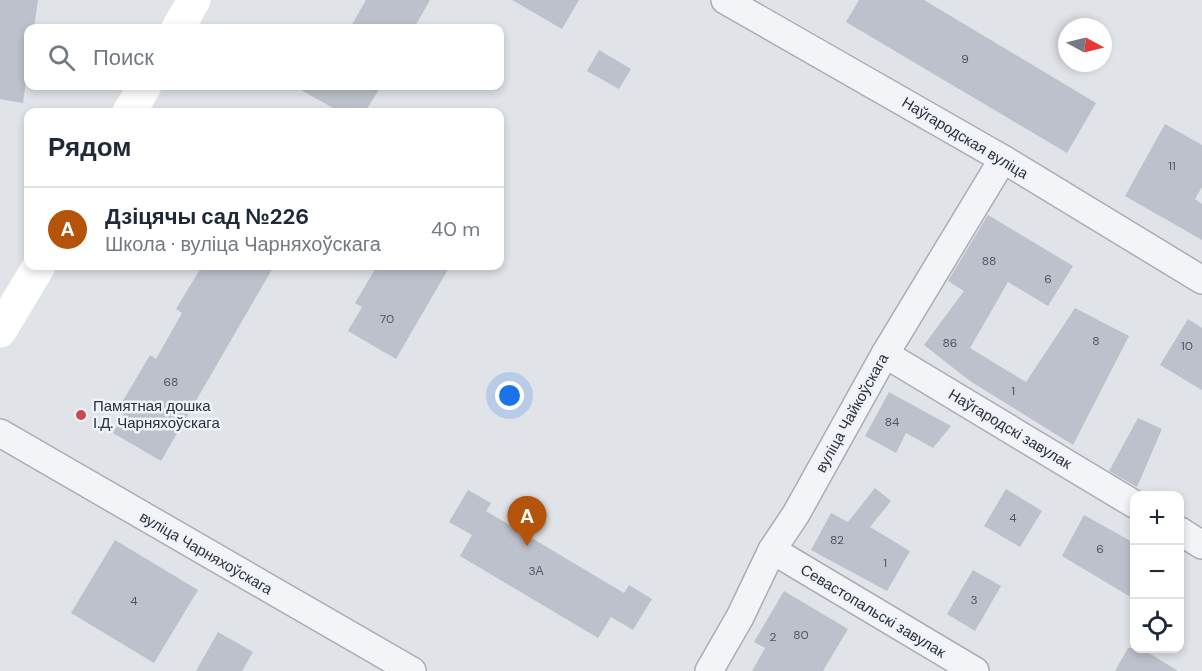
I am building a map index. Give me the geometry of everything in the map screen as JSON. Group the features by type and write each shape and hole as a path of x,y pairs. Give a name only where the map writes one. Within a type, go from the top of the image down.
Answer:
{"main road":[{"path":"180,24 194,0"},
{"path":"131,108 143,90"},
{"path":"0,331 37,270"}],"street":[{"name":"Наўгародская вуліца","path":"725,0 1002,159 1202,280"},
{"name":"вуліца Чайкоўскага","path":"709,671 740,617 772,550 796,514 885,354 1002,159"},
{"name":"Наўгародскі завулак","path":"885,354 1130,502"},
{"name":"вуліца Чарняхоўскага","path":"0,434 412,671"},
{"path":"1184,534 1202,545"},
{"name":"Севастопальскі завулак","path":"772,550 975,671"}],"building":[{"path":"0,0 38,0 35,24 24,24 23,103 0,99"},
{"path":"366,0 430,0 416,24 352,24"},
{"path":"512,0 579,0 562,29"},
{"path":"859,0 924,0 1096,103 1067,153 846,22"},
{"path":"599,50 631,69 619,89 587,71"},
{"path":"301,90 379,90 367,108 333,108"},
{"path":"1165,124 1202,145 1202,187 1195,199 1202,204 1202,240 1125,196"},
{"path":"988,215 1073,266 1048,306 1008,282 970,348 1026,382 1075,308 1129,336 1073,445 970,381 924,345 964,291 948,281"},
{"path":"200,270 272,270 161,461 113,433 127,408 121,404 150,355 156,359 182,313 176,309"},
{"path":"375,270 448,270 396,359 348,331 362,307 355,303"},
{"path":"1188,319 1202,328 1202,390 1160,365"},
{"path":"889,392 951,426 933,448 906,433 896,453 865,436"},
{"path":"1138,418 1162,429 1137,487 1109,471"},
{"path":"875,488 891,501 870,527 910,551 887,591 811,550 831,513 848,522"},
{"path":"1006,489 1042,511 1020,547 984,526"},
{"path":"468,490 491,503 486,511 624,593 629,585 652,599 633,630 611,617 598,638 460,556 472,535 449,522"},
{"path":"1084,515 1130,541 1130,597 1062,556"},
{"path":"115,540 198,590 154,663 71,613"},
{"path":"973,570 1001,586 975,631 947,614"},
{"path":"784,591 848,629 823,671 752,671 765,648 754,642"},
{"path":"218,632 253,652 242,671 196,671"},
{"path":"1130,648 1130,653 1149,653 1178,671 1115,671"}],"place":[{"name":"Памятная дошка І.Д. Чарняхоўскага","path":"81,415"},
{"name":"Дзіцячы сад №226","path":"527,546"}]}
